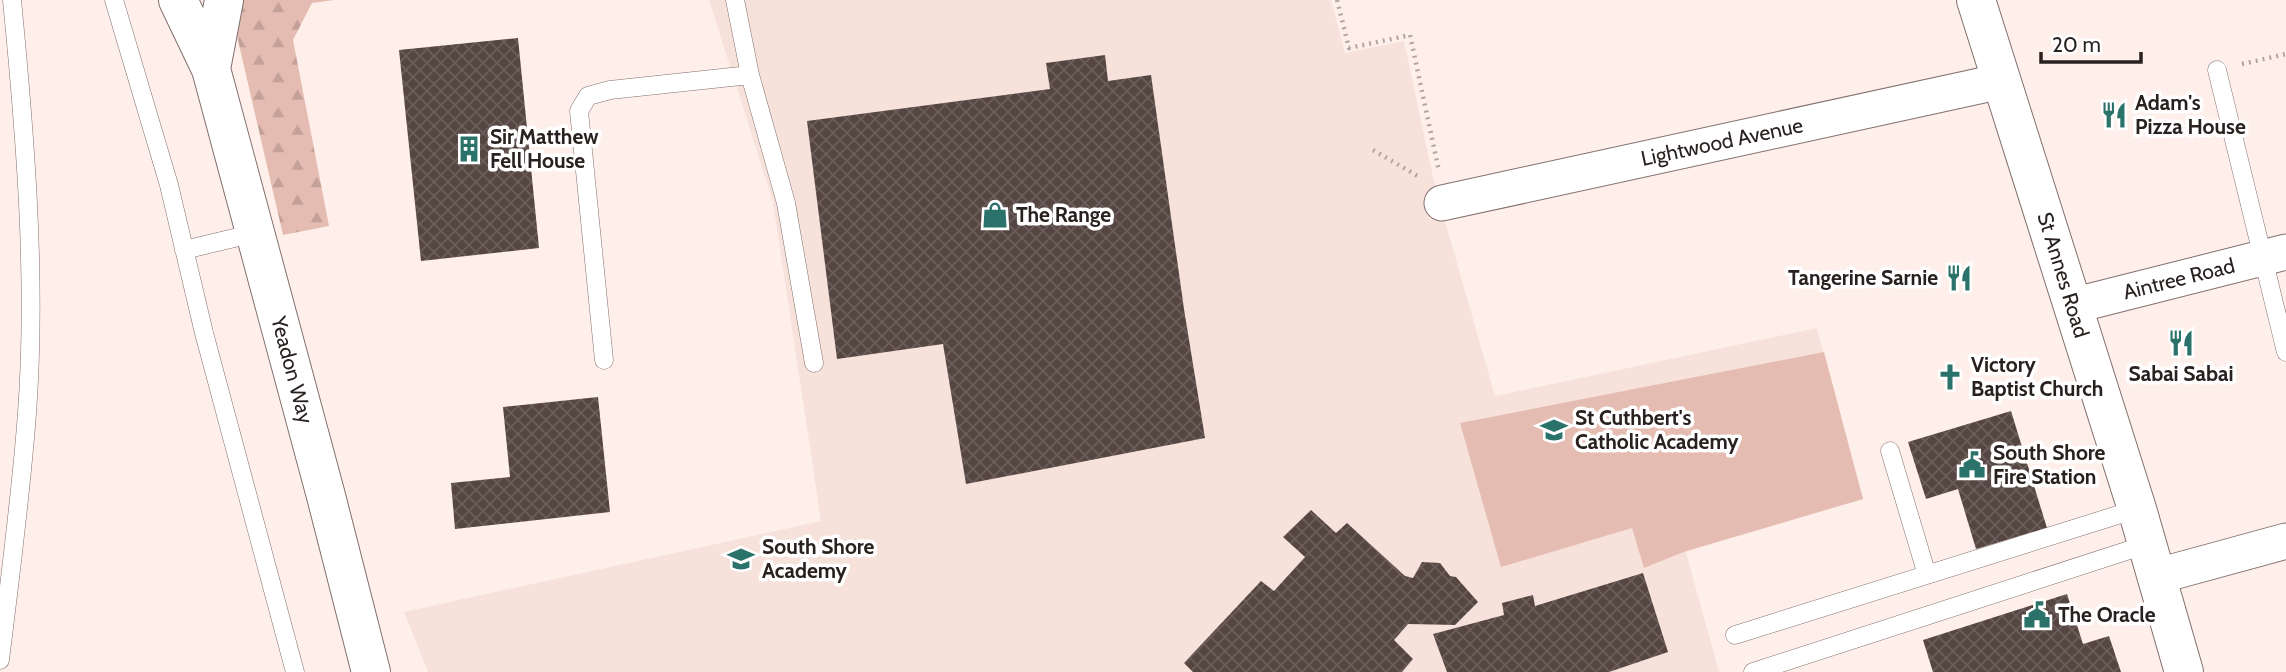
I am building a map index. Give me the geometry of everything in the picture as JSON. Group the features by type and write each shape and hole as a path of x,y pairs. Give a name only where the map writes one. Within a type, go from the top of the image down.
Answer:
{"street":[{"name":"Yeadon Way","path":"178,0 211,69 371,672"},
{"name":"Yeadon Way","path":"211,69 225,0"},
{"name":"St Annes Road","path":"1976,0 2148,543 2185,672"},
{"name":"Lightwood Avenue","path":"1443,198 2002,81"},
{"name":"Aintree Road","path":"2072,306 2274,255"},
{"path":"2148,543 2286,541"}],"lane":[{"path":"0,660 27,412 29,349 30,277 23,126 12,0"},
{"path":"114,0 169,186 295,672"},
{"path":"735,0 750,75 786,203 814,363"},
{"path":"2217,70 2274,255 2286,352"},
{"path":"604,360 579,111 588,96 611,90 750,75"},
{"path":"184,250 255,233"},
{"path":"1890,451 1927,575"},
{"path":"1735,635 1927,575 2148,543"},
{"path":"1753,672 2148,543"}],"path":[{"path":"1337,0 1349,48 1410,35 1443,198"},
{"path":"2217,70 2286,54"},
{"path":"1373,150 1443,198"}],"shaded area":[{"path":"709,0 1331,0 1345,53 1404,41 1435,186 1495,396 1817,328 1863,499 1686,552 1719,672 428,672 404,612 821,521 773,202"}],"green space":[{"path":"240,0 334,0 312,3 293,40 329,226 283,235 234,23"},
{"path":"1824,352 1863,499 1686,551 1644,568 1632,528 1501,567 1460,423"}],"building":[{"name":"Sir Matthew Fell House","path":"518,38 539,248 421,261 399,50"},
{"name":"The Range","path":"1105,55 1108,81 1151,75 1205,438 966,484 943,344 837,359 807,121 1050,89 1046,63"},
{"path":"598,397 610,512 455,529 451,483 510,477 503,407"},
{"name":"South Shore Fire Station","path":"2011,411 2047,528 1976,549 1958,489 1926,499 1908,442"},
{"path":"1311,510 1336,533 1347,523 1405,576 1413,578 1422,562 1440,563 1478,602 1455,625 1408,624 1394,640 1413,659 1402,672 1193,672 1184,663 1261,581 1274,591 1305,557 1283,537"},
{"path":"1643,573 1668,652 1609,672 1447,672 1433,634 1504,615 1502,603 1533,595 1535,606"},
{"name":"The Oracle","path":"2067,594 2083,644 2109,636 2121,672 1933,672 1923,640"}],"place":[{"name":"Adam's Pizza House","path":"2114,115"},
{"name":"Sir Matthew Fell House","path":"469,149"},
{"name":"The Range","path":"995,215"},
{"name":"Tangerine Sarnie","path":"1959,278"},
{"name":"Sabai Sabai","path":"2181,343"},
{"name":"Victory Baptist Church","path":"1950,377"},
{"name":"St Cuthbert's Catholic Academy","path":"1554,430"},
{"name":"South Shore Fire Station","path":"1972,465"},
{"name":"South Shore Academy","path":"741,559"},
{"name":"The Oracle","path":"2037,615"}]}
